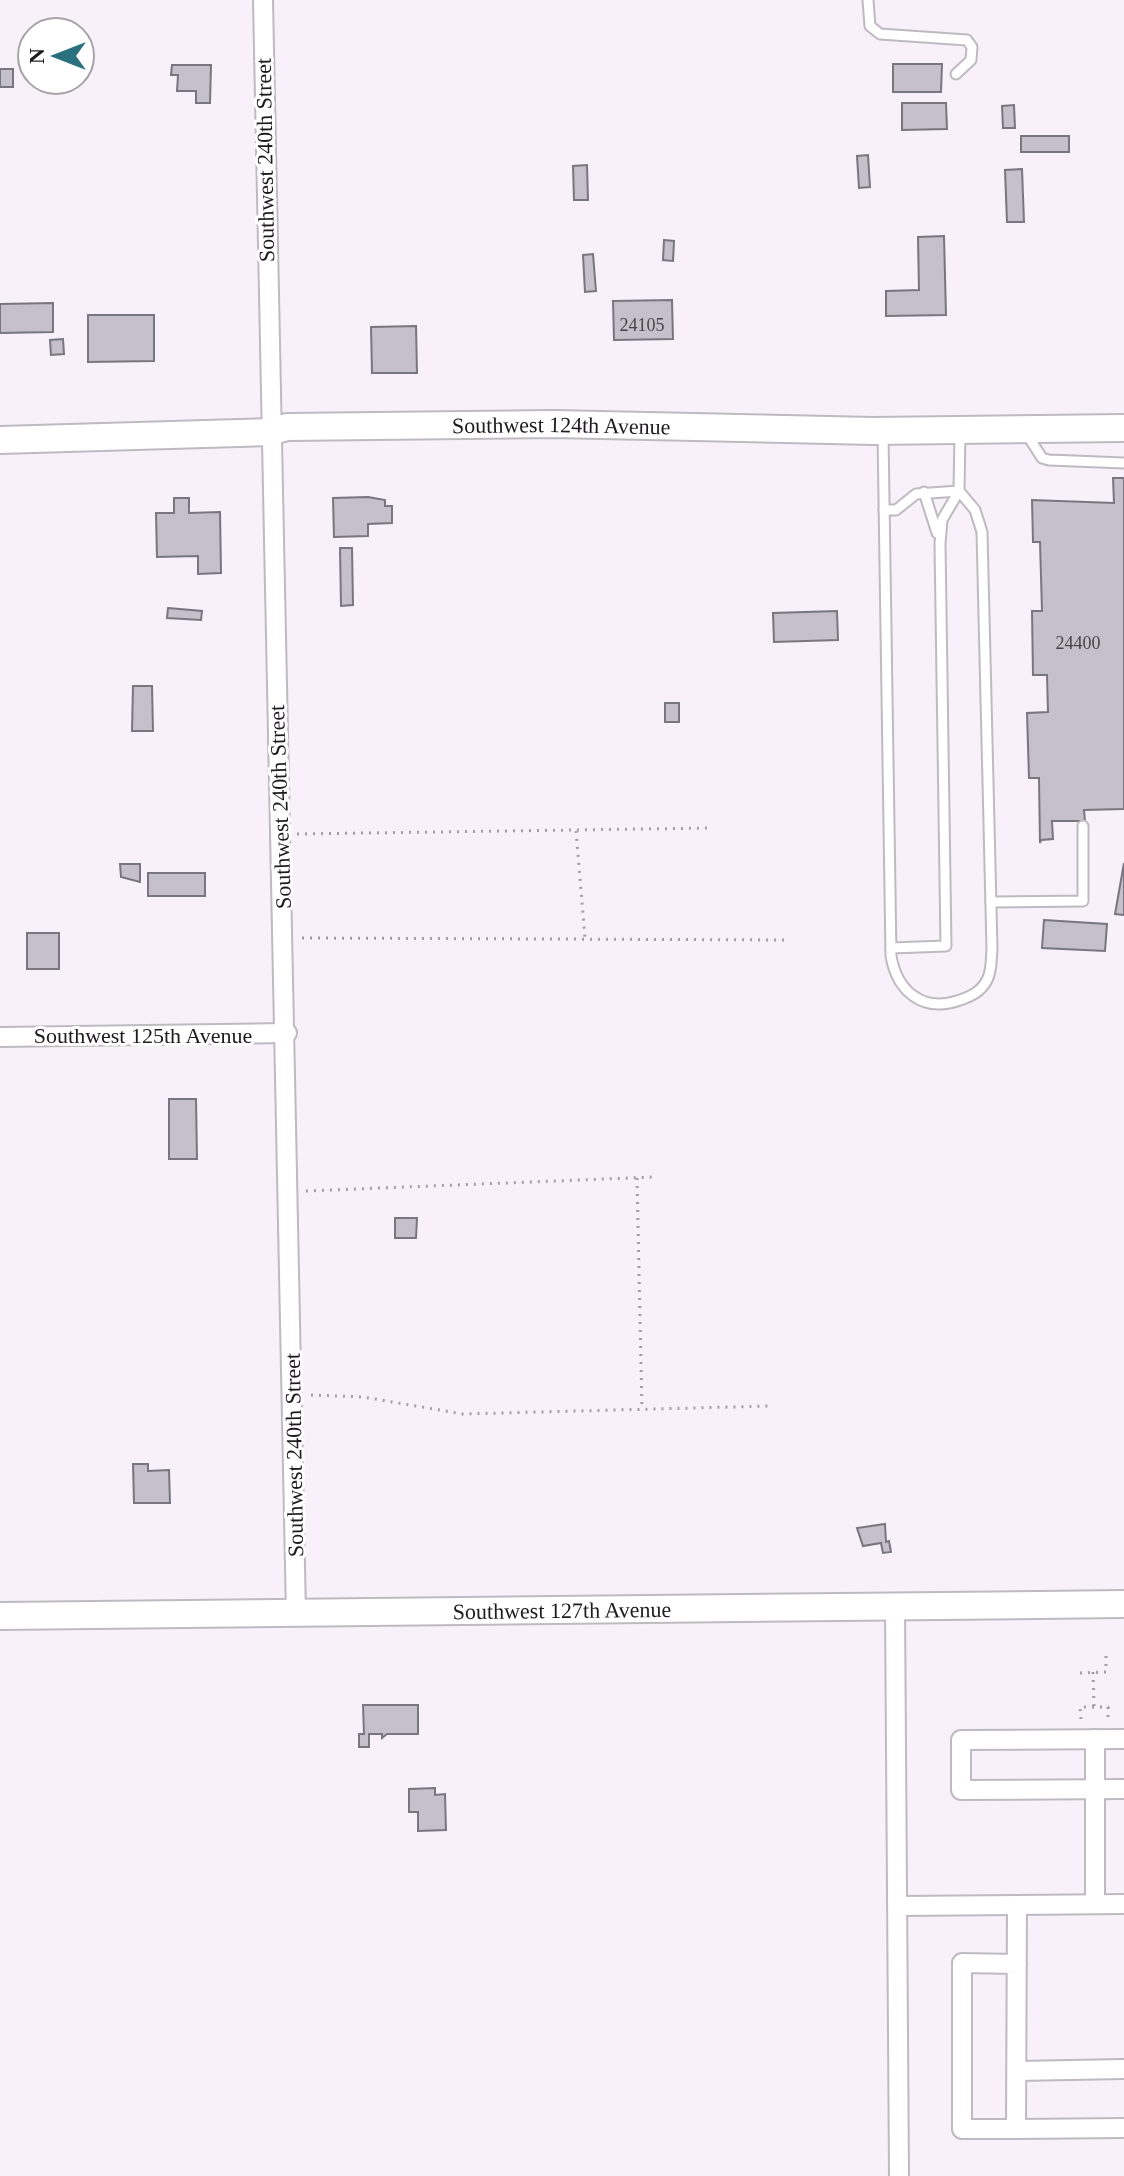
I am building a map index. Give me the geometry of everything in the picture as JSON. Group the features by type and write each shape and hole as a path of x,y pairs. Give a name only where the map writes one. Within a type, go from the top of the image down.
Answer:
{"street":[{"name":"Southwest 240th Street","path":"263,0 269,432 287,1033 296,1615"},
{"name":"Southwest 124th Avenue","path":"0,440 269,432 287,427 554,424 883,431 1124,428"},
{"name":"Southwest 125th Avenue","path":"0,1037 287,1033"},
{"name":"Southwest 127th Avenue","path":"0,1616 1124,1604"},
{"path":"895,1605 899,2176"},
{"path":"1095,1904 1096,1789 1102,1734 961,1740 961,1790 1096,1789 1124,1789"},
{"path":"899,1906 1124,1904"},
{"path":"1016,2129 1017,1905"},
{"path":"1017,1964 962,1963 962,2129 1124,2128"},
{"path":"1017,2071 1124,2069"}],"lane":[{"path":"868,0 870,26 880,34 967,40 972,47 971,60 956,74"},
{"path":"1024,430 1042,458 1083,464 1124,463"},
{"path":"883,431 891,948 894,971 907,993 924,1002 945,1005 967,998 988,978 991,902 982,532 975,510 959,491"},
{"path":"891,948 946,946 940,544 942,520 959,491 960,431"},
{"path":"884,510 896,510 908,498 924,492 959,491"},
{"path":"924,492 940,544"},
{"path":"991,902 1083,901 1083,826"}],"path":[{"path":"281,834 710,828"},
{"path":"576,831 585,939"},
{"path":"284,938 790,940"},
{"path":"290,1191 377,1191 654,1177"},
{"path":"637,1178 642,1410"},
{"path":"293,1394 363,1397 463,1414 770,1406"},
{"path":"1080,1673 1106,1672 1106,1651"},
{"path":"1093,1672 1094,1707"},
{"path":"1080,1707 1108,1707 1102,1734 1080,1707"}],"building":[{"path":"893,64 942,64 941,92 893,92"},
{"path":"172,65 211,65 210,103 196,103 196,91 177,91 178,75 171,75"},
{"path":"0,69 13,69 13,87 0,87"},
{"path":"902,103 946,103 947,129 902,130"},
{"path":"1014,105 1015,128 1003,128 1002,106"},
{"path":"1021,136 1069,136 1069,152 1021,152"},
{"path":"868,155 870,187 859,188 857,156"},
{"path":"587,165 588,200 574,200 573,166"},
{"path":"1022,169 1024,222 1007,222 1005,170"},
{"path":"944,236 946,315 886,316 886,291 919,290 918,237"},
{"path":"664,240 674,241 673,261 663,260"},
{"path":"593,254 596,291 585,292 583,255"},
{"path":"672,300 673,339 614,340 613,301"},
{"path":"53,303 53,332 0,333 0,304"},
{"path":"88,315 154,315 154,361 88,362"},
{"path":"416,326 417,373 372,373 371,327"},
{"path":"63,339 64,354 51,355 50,340"},
{"path":"1113,478 1124,478 1124,809 1084,810 1085,821 1052,821 1053,839 1041,840 1040,843 1039,778 1029,778 1027,713 1048,712 1047,675 1033,675 1032,611 1042,611 1040,542 1033,542 1032,500 1114,503"},
{"path":"174,498 189,498 189,513 220,512 221,573 198,574 198,556 157,557 156,513 174,513"},
{"path":"333,498 385,500 385,506 392,506 392,523 368,524 368,536 334,537"},
{"path":"340,548 352,548 353,605 341,606"},
{"path":"168,608 202,611 201,620 167,618"},
{"path":"837,611 838,640 774,642 773,613"},
{"path":"133,686 152,686 153,731 132,731"},
{"path":"665,703 679,703 679,722 665,722"},
{"path":"1124,863 1124,915 1115,914"},
{"path":"120,864 140,864 140,882 121,877"},
{"path":"148,873 205,873 205,896 148,896"},
{"path":"1044,920 1107,924 1105,951 1042,948"},
{"path":"27,933 59,933 59,969 27,969"},
{"path":"169,1099 196,1099 197,1159 169,1159"},
{"path":"395,1218 417,1218 416,1238 395,1238"},
{"path":"133,1464 148,1464 148,1471 169,1470 170,1503 134,1503"},
{"path":"885,1524 886,1542 889,1541 891,1552 883,1553 881,1543 863,1546 857,1528"},
{"path":"363,1705 418,1705 418,1734 387,1734 382,1738 382,1734 369,1734 369,1747 359,1747 359,1734 364,1734"},
{"path":"435,1788 435,1795 445,1794 446,1830 418,1831 418,1812 409,1812 409,1789"}]}
